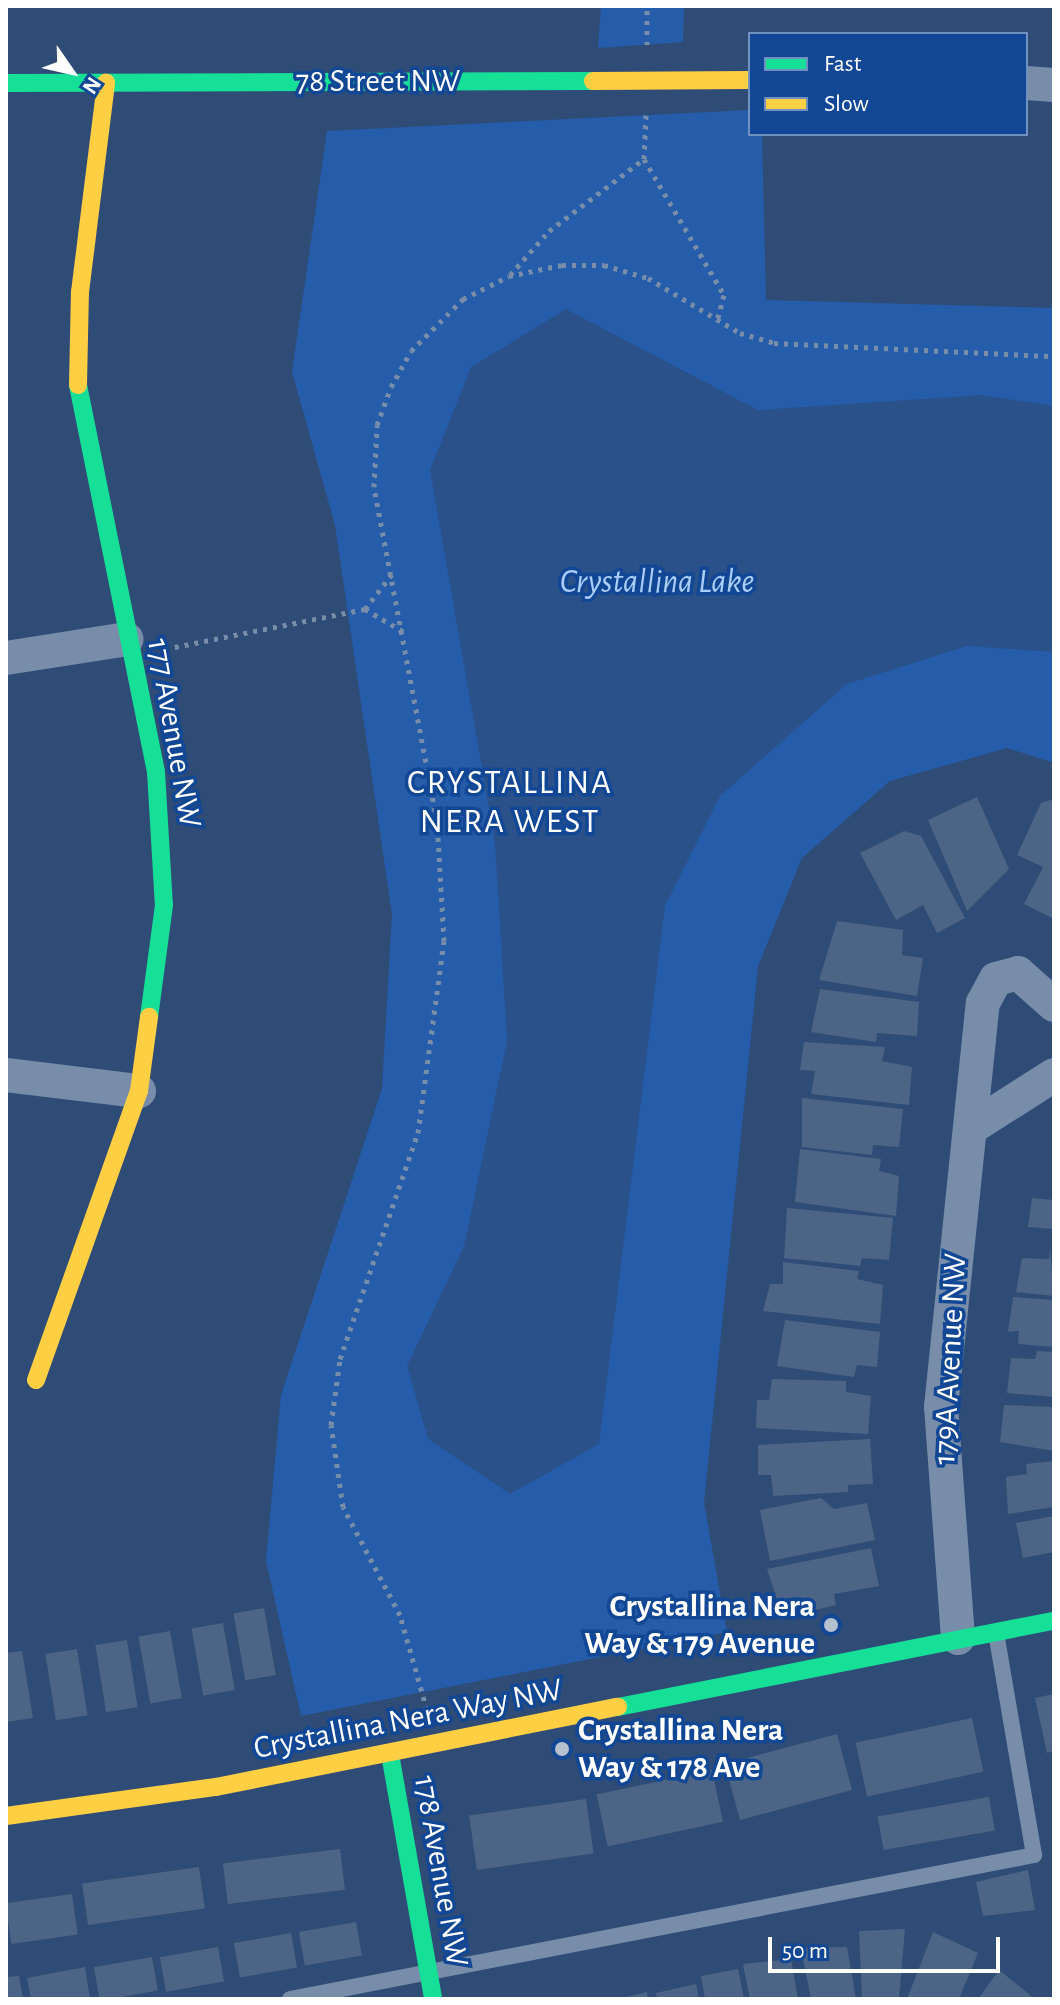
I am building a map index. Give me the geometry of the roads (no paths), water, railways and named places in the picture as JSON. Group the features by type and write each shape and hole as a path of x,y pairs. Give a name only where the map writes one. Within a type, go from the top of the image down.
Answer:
{"street":[{"name":"78 Street NW","path":"6,83 748,80"},
{"name":"177 Avenue NW","path":"36,1380 139,1091 159,978 164,838 141,645 78,402 80,292 106,83"},
{"path":"1028,83 1054,85"},
{"path":"6,658 141,645"},
{"name":"179A Avenue NW","path":"958,1638 941,1407 988,987 1018,973 1054,1005"},
{"path":"6,1075 139,1091"},
{"path":"971,1128 1054,1075"},
{"name":"Crystallina Nera Way NW","path":"6,1816 390,1754 1054,1621"},
{"name":"178 Avenue NW","path":"390,1754 433,1999"}],"lane":[{"path":"290,1999 429,1977 1034,1855 996,1631"}],"water":[{"name":"Crystallina Lake","path":"566,309 758,410 982,395 1054,406 1054,652 967,646 847,684 720,796 665,906 599,1444 510,1494 428,1439 407,1366 464,1246 507,1041 495,843 430,470 471,367"}],"place":[{"name":"Crystallina Nera Way & 179 Avenue","path":"831,1625"},
{"name":"Crystallina Nera Way & 178 Ave","path":"562,1749"}],"district":[{"name":"CRYSTALLINA NERA WEST","path":"510,802"}]}
